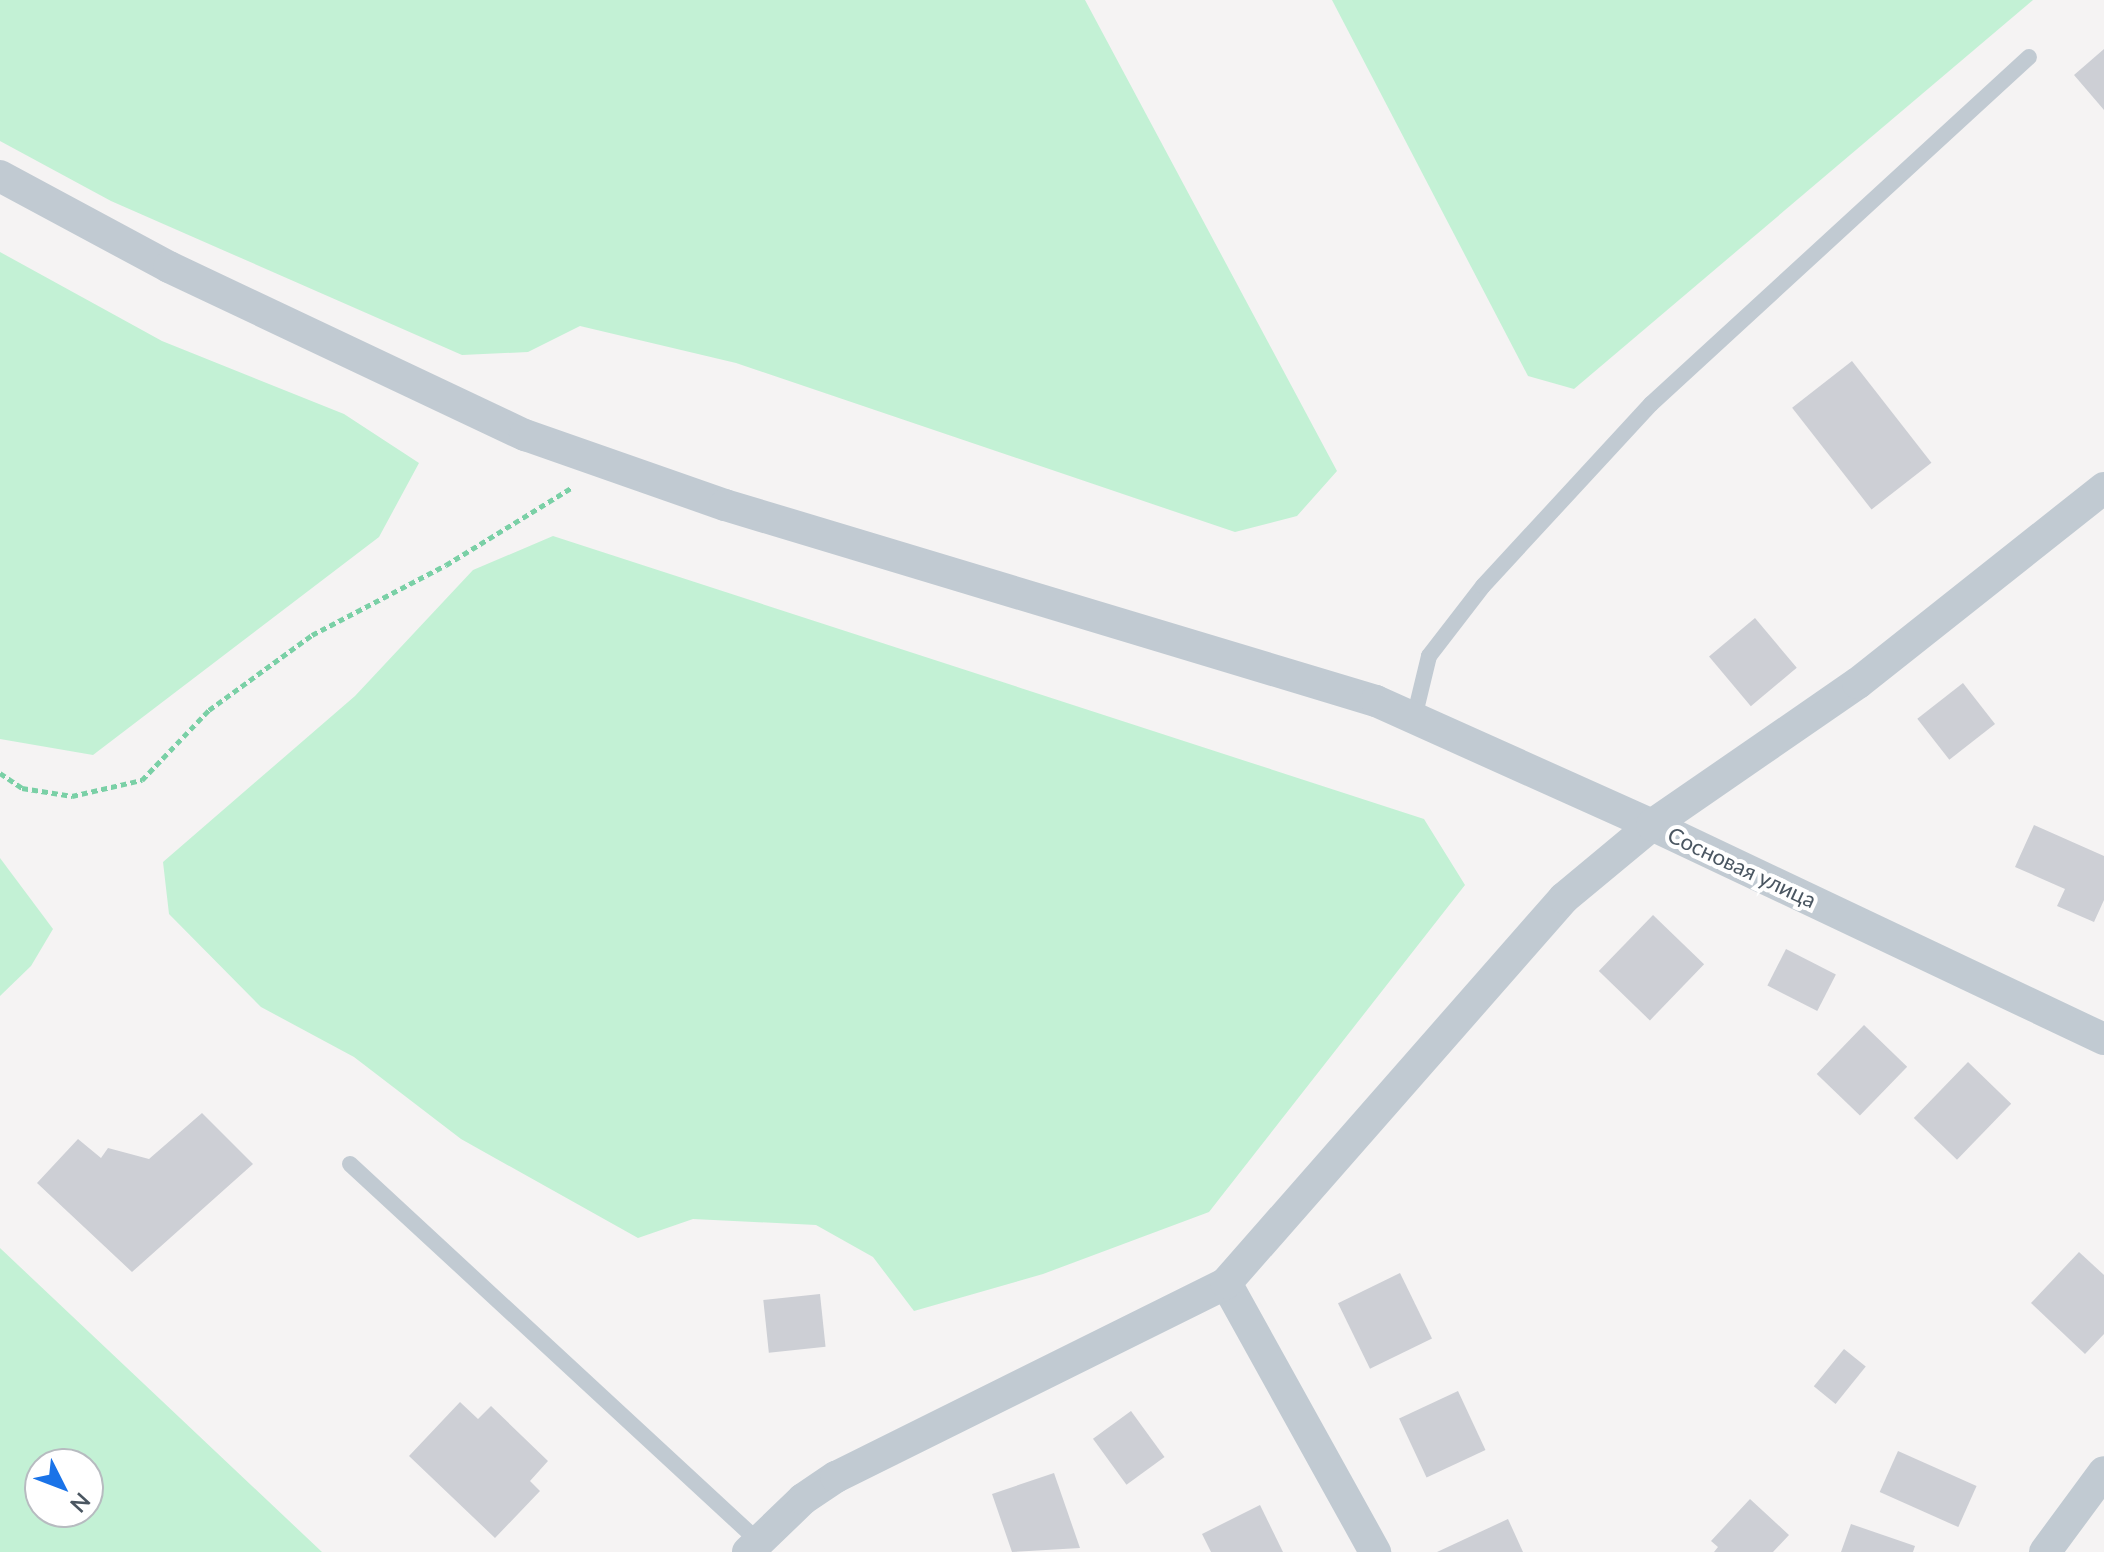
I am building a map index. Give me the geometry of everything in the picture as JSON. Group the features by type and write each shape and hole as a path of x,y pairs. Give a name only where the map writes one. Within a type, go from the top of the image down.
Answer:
{"street":[{"name":"Сосновая улица","path":"0,176 169,267 525,435 725,505 1376,701 1652,825 2104,1039"},
{"path":"753,1546 836,1477 1226,1283 1564,898 1652,825 1858,683 2104,488"},
{"path":"1226,1283 1375,1552"},
{"path":"2045,1552 2104,1472"}],"lane":[{"path":"1414,718 1429,656 1483,586 1651,404 2029,57"},
{"path":"350,1164 753,1546"}],"path":[{"path":"0,773 22,788 72,796 142,780 209,710 312,635 446,565 542,502 616,467"}],"green space":[{"path":"0,0 1085,0 1337,471 1297,516 1235,532 736,363 580,326 528,352 462,355 111,201 0,141"},
{"path":"1332,0 2033,0 1574,389 1528,376"},
{"path":"0,252 162,341 344,414 419,463 379,537 93,755 0,739"},
{"path":"553,536 1424,819 1465,885 1209,1212 1043,1274 914,1311 873,1257 816,1225 693,1219 638,1238 461,1139 354,1057 261,1007 169,914 163,862 355,696 473,570"},
{"path":"0,858 53,929 31,966 0,996"},
{"path":"0,1248 322,1552 0,1552"}],"building":[{"path":"2104,49 2104,110 2074,75"},
{"path":"1852,361 1931,463 1872,509 1792,408"},
{"path":"1755,618 1797,668 1751,706 1709,657"},
{"path":"1963,683 1995,724 1949,760 1917,719"},
{"path":"2034,825 2104,856 2104,900 2094,922 2057,906 2065,889 2015,867"},
{"path":"1653,915 1704,964 1650,1020 1599,971"},
{"path":"1786,949 1836,974 1817,1011 1767,986"},
{"path":"1864,1025 1907,1067 1860,1116 1817,1074"},
{"path":"1968,1062 2011,1104 1957,1160 1914,1118"},
{"path":"202,1113 253,1164 132,1272 37,1183 78,1139 101,1158 108,1148 149,1159"},
{"path":"2079,1252 2104,1275 2104,1334 2085,1354 2031,1303"},
{"path":"1400,1273 1432,1339 1370,1369 1338,1303"},
{"path":"820,1294 826,1347 769,1353 763,1300"},
{"path":"1844,1349 1866,1367 1836,1404 1814,1386"},
{"path":"1458,1391 1485,1450 1427,1477 1399,1418"},
{"path":"460,1402 478,1419 491,1406 548,1461 530,1481 540,1491 495,1538 409,1456"},
{"path":"1131,1411 1165,1457 1126,1485 1093,1439"},
{"path":"1898,1451 1977,1486 1958,1527 1880,1492"},
{"path":"1054,1473 1080,1548 1012,1552 992,1494"},
{"path":"1750,1499 1789,1535 1773,1552 1714,1552 1718,1547 1711,1541"},
{"path":"1260,1505 1283,1552 1211,1552 1202,1534"},
{"path":"1508,1519 1523,1552 1437,1552"},
{"path":"1851,1524 1915,1546 1913,1552 1841,1552"}]}
